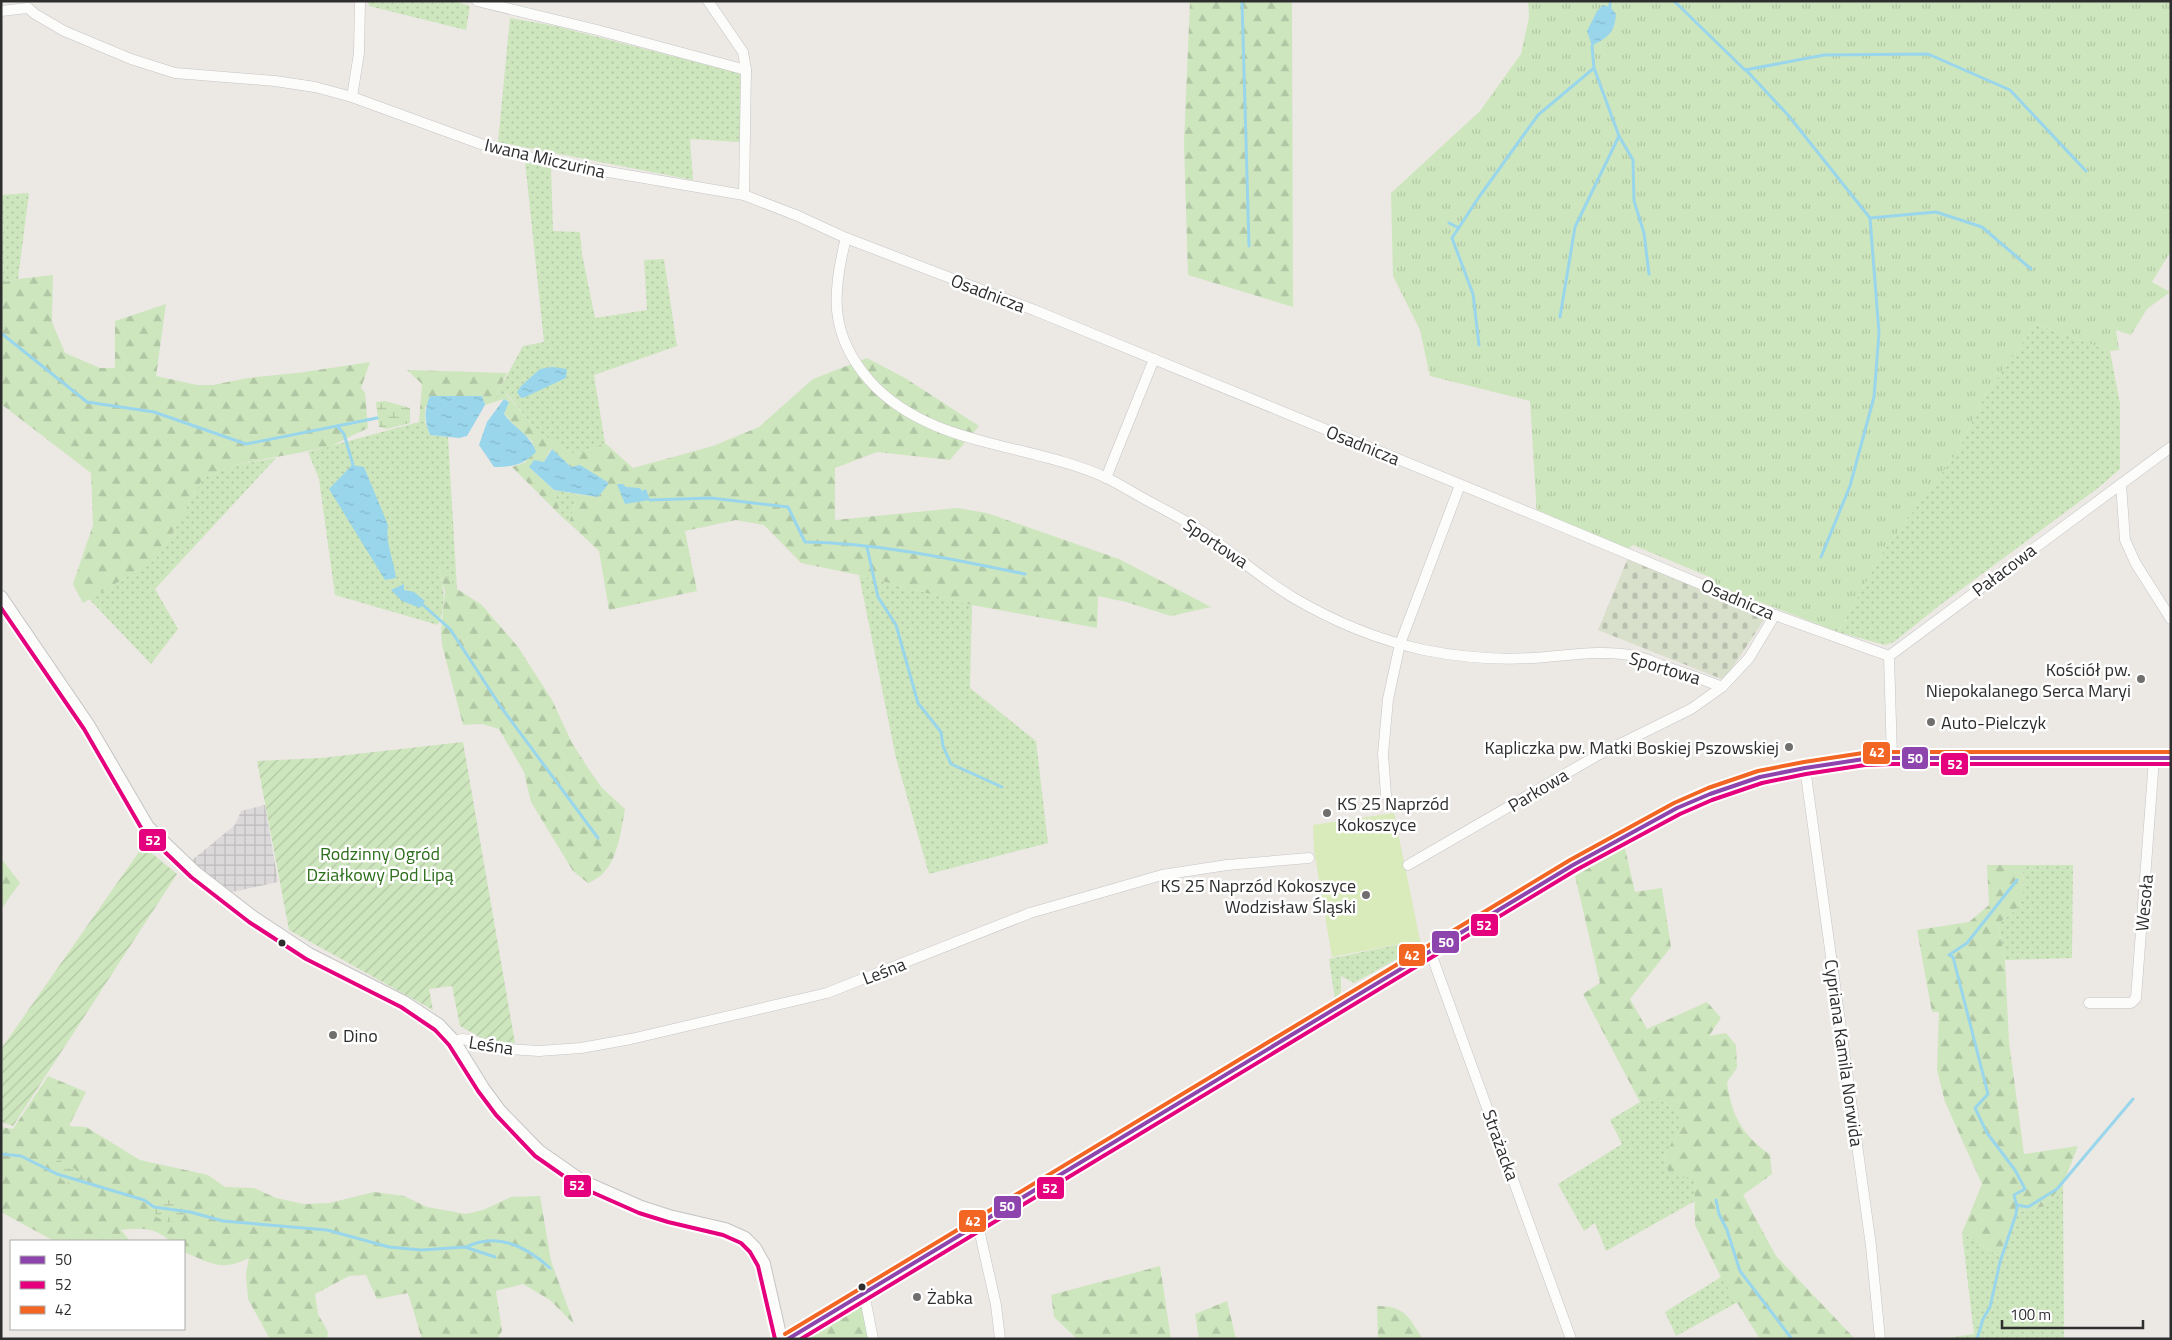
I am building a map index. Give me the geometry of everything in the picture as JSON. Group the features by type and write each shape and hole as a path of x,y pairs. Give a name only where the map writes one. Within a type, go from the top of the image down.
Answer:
{"main road":[{"path":"788,1339 1573,865 1677,808 1710,794 1760,778 1864,758 2171,758"}],"street":[{"path":"352,97 359,52 360,1"},
{"path":"476,1 597,30 746,70"},
{"path":"708,1 743,52 746,70 744,195"},
{"path":"1,11 28,4"},
{"name":"Iwana Miczurina","path":"28,4 35,14 64,31 131,59 175,73 274,81 315,87 352,97 481,144 544,161 744,195"},
{"name":"Osadnicza","path":"744,195 798,216 846,238 1034,310 1775,615 1889,656"},
{"name":"Sportowa","path":"846,238 838,270 835,298 844,341 855,363 885,395 900,408 924,422 976,439 1050,459 1106,478 1200,530 1292,597 1345,624 1400,644 1426,650 1483,658 1529,658 1598,653 1636,656 1722,686"},
{"path":"1106,478 1154,359"},
{"name":"Pałacowa","path":"1889,656 2171,447"},
{"path":"2121,484 2126,540 2136,564 2171,620"},
{"path":"1386,796 1382,754 1388,699 1400,644 1460,485"},
{"path":"1,597 89,726 148,826 195,872 253,917 309,954 424,1014 454,1041 483,1088 500,1111 539,1151 582,1181 641,1207 669,1216 725,1229 745,1238 755,1248 764,1264 782,1339"},
{"name":"Parkowa","path":"1408,865 1598,755 1692,708 1722,686 1750,658 1775,615"},
{"path":"1889,656 1892,758"},
{"name":"Wesoła","path":"2089,1002 2131,1003 2136,998 2154,758"},
{"name":"Cypriana Kamila Norwida","path":"1805,768 1871,1246 1880,1339"},
{"name":"Leśna","path":"454,1041 463,1039 507,1049 539,1051 581,1048 631,1039 827,993 1030,914 1162,874 1227,865 1309,858"},
{"name":"Strażacka","path":"1430,951 1571,1339"},
{"path":"978,1225 996,1305 1000,1339"},
{"path":"864,1293 873,1339"}],"shaded area":[{"path":"265,805 278,882 228,893 191,861 235,825 241,811"}],"green space":[{"path":"368,1 454,1 470,6 466,30 369,6"},
{"path":"1190,1 1292,1 1293,307 1188,275 1184,143"},
{"path":"1528,1 2171,1 2171,251 2152,282 2170,292 2147,309 2131,335 2116,330 2119,350 2110,351 2036,324 1986,394 1957,453 1884,550 1838,632 1713,584 1712,578 1633,545 1628,549 1537,516 1530,401 1430,376 1420,330 1393,276 1391,193 1480,111 1521,54 1529,17"},
{"path":"510,18 555,26 742,74 740,142 690,139 693,180 498,142"},
{"path":"525,161 551,167 553,231 580,232 582,254 595,318 647,310 644,260 664,259 677,346 594,375 605,443 576,455 539,433 507,394 494,399 523,346 544,342"},
{"path":"29,193 18,279 4,282 1,277 1,195"},
{"path":"53,275 52,322 65,353 100,368 115,368 115,321 166,304 156,376 197,385 213,385 248,378 370,362 361,388 365,393 368,428 329,447 235,465 203,478 155,560 83,603 73,584 93,525 91,473 1,404 1,277 5,282"},
{"path":"2036,324 2110,351 2120,404 2120,469 2098,488 1940,605 1894,642 1885,645 1838,632 1884,550 1957,453 1986,394"},
{"path":"867,358 905,378 979,426 950,460 877,452 835,468 835,520 957,508 987,513 1119,559 1211,607 1171,616 1126,602 1098,596 1097,628 972,605 859,575 801,563 764,525 736,520 685,531 697,591 609,610 599,551 569,523 578,494 598,497 571,467 551,449 544,462 529,467 554,490 561,516 512,467 526,462 533,442 504,414 509,401 504,399 485,405 482,396 425,407 425,422 419,422 422,384 407,370 507,373 495,398 506,394 539,433 576,455 605,443 633,468 713,446 759,427 813,379"},
{"path":"385,401 410,408 410,423 387,429 379,427 376,402"},
{"path":"425,422 430,435 448,437 457,589 438,566 442,581 444,603 438,625 335,595 319,479 308,452"},
{"path":"276,458 155,589 178,629 151,664 89,599 155,560 203,478 235,465"},
{"path":"554,490 578,494 569,523 561,516"},
{"path":"1628,558 1764,614 1766,617 1724,680 1598,630"},
{"path":"437,564 457,589 482,605 518,647 552,700 572,743 588,768 602,788 625,809 619,841 611,862 598,878 588,883 573,871 531,802 524,772 499,729 482,724 463,725 442,645 441,631 445,591"},
{"path":"859,575 972,605 970,688 1036,741 1048,843 929,874 896,758"},
{"name":"Rodzinny Ogród Działkowy Pod Lipą","path":"463,742 515,1043 483,1039 460,1026 452,986 429,989 433,1010 289,930 257,761 321,758"},
{"name":"KS 25 Naprzód Kokoszyce Wodzisław Śląski","path":"1394,813 1420,940 1332,957 1314,850 1313,825"},
{"path":"143,846 177,874 13,1126 1,1122 1,1049"},
{"path":"1625,848 1635,892 1662,888 1671,947 1630,999 1647,1029 1707,1002 1721,1018 1709,1036 1726,1033 1736,1045 1737,1068 1727,1082 1735,1115 1752,1140 1770,1155 1772,1174 1743,1195 1776,1256 1855,1339 1760,1339 1721,1277 1695,1225 1694,1177 1681,1178 1668,1171 1664,1155 1683,1126 1677,1113 1658,1098 1640,1102 1583,994 1600,983 1575,876"},
{"path":"1,858 20,883 1,909"},
{"path":"1987,865 2023,865 2022,899 2015,910 1998,923 2005,960 2009,1042 2024,1154 2078,1146 2063,1184 2045,1206 2015,1213 1999,1256 1962,1233 1982,1184 1945,1102 1937,1070 1939,1012 1932,1012 1917,930 1969,922 1989,905"},
{"path":"2023,865 2073,865 2072,958 2005,960 1998,923 2019,905 2023,892"},
{"path":"1420,940 1422,945 1354,983 1341,976 1341,992 1335,999 1329,959"},
{"path":"48,1076 86,1092 69,1126 86,1127 140,1160 208,1175 225,1187 254,1188 276,1198 304,1204 329,1203 374,1192 404,1196 427,1207 466,1214 483,1210 511,1197 540,1196 551,1261 574,1324 550,1300 523,1284 496,1291 502,1331 497,1339 422,1339 408,1293 377,1299 366,1275 349,1276 315,1294 318,1314 328,1332 327,1339 270,1339 248,1299 246,1274 249,1258 231,1265 216,1264 185,1252 185,1240 169,1240 153,1231 141,1229 121,1230 129,1240 52,1240 1,1212 1,1127 13,1129"},
{"path":"1658,1098 1677,1113 1683,1126 1664,1155 1668,1171 1694,1176 1695,1201 1606,1251 1595,1223 1584,1231 1558,1184 1622,1144 1610,1120 1640,1102"},
{"path":"61,1159 63,1167 71,1169 73,1167 88,1182 87,1186 69,1184 59,1178 61,1172 56,1161"},
{"path":"2063,1184 2064,1339 1941,1339 1974,1334 1962,1233 1999,1256 2015,1213 2045,1206"},
{"path":"159,1199 185,1202 186,1212 180,1222 167,1222 156,1217 154,1205"},
{"path":"1160,1266 1171,1339 1077,1339 1054,1317 1051,1295"},
{"path":"1721,1277 1738,1302 1676,1336 1665,1312"},
{"path":"1227,1301 1236,1339 1199,1339 1195,1314"},
{"path":"862,1306 869,1339 804,1339"},
{"path":"1377,1306 1394,1308 1405,1314 1423,1339 1378,1339"}],"water":[{"path":"1603,5 1610,7 1616,14 1614,26 1607,37 1592,46 1587,31 1597,11"},
{"path":"552,367 567,369 566,378 523,398 520,397 517,392 521,386 540,369"},
{"path":"430,396 482,396 485,405 467,436 459,438 430,435 426,415"},
{"path":"504,399 509,402 504,414 526,436 536,452 527,460 517,464 494,467 479,445 487,422"},
{"path":"552,449 571,467 580,465 609,483 598,497 554,490 529,467 534,460 544,462"},
{"path":"352,465 364,467 388,525 387,531 396,578 385,580 329,489"},
{"path":"617,484 640,488 642,491 646,489 650,500 625,504"},
{"path":"404,584 404,590 414,592 425,601 420,608 402,601 391,590"}],"waterway":[{"path":"1242,1 1249,246"},
{"path":"1610,1 1610,7"},
{"path":"1674,1 1745,70 1824,55 1928,54 2010,90 2086,171"},
{"path":"1479,345 1473,294 1452,238 1538,115 1594,68 1592,46"},
{"path":"1560,317 1575,227 1619,136 1594,68"},
{"path":"1746,70 1788,115 1870,218 1936,212 1982,227 2031,269"},
{"path":"1619,136 1633,160 1634,201 1644,233 1649,274"},
{"path":"1821,557 1850,486 1874,397 1879,333 1870,218"},
{"path":"1449,223 1459,228"},
{"path":"1,333 87,402 154,412 246,444 377,418"},
{"path":"337,426 344,434 353,465"},
{"path":"650,500 711,498 788,507 805,542 860,545 888,549 1025,574"},
{"path":"867,547 878,597 896,625 918,703 941,732 943,746 951,764 1002,787"},
{"path":"423,605 450,629 501,707 598,838"},
{"path":"1977,1339 1983,1319 1990,1307 2000,1262 2016,1214 2017,1207 2014,1195 2025,1189 2015,1170 1987,1133 1975,1108 1988,1094 1953,957 1949,955 1967,943 2017,880"},
{"path":"2017,1205 2028,1207 2057,1189 2133,1099"},
{"path":"1,1154 21,1156 57,1174 144,1200 154,1207 190,1212 223,1221 327,1230 389,1247 421,1250 465,1247 495,1257"},
{"path":"1716,1200 1719,1214 1727,1230 1740,1271 1792,1339"},
{"path":"466,1247 489,1241 500,1241 531,1253 550,1268"}],"transit line":[{"name":"52","path":"1,608 84,729 143,831 191,877 249,922 306,959 401,1007 435,1030 449,1045 478,1091 496,1115 535,1156 578,1186 639,1213 723,1235 741,1243 750,1252 758,1266 775,1339"},
{"name":"42","path":"785,1334 1570,860 1674,803 1708,788 1758,771 1863,753 2171,752"},
{"name":"50","path":"788,1339 1573,865 1677,808 1710,794 1760,777 1864,759 2171,758"},
{"name":"52","path":"801,1339 1576,870 1680,814 1712,800 1762,783 1865,765 2171,764"}],"place":[{"name":"Kościół pw. Niepokalanego Serca Maryi","path":"2141,679"},
{"name":"Auto-Pielczyk","path":"1931,722"},
{"name":"Kapliczka pw. Matki Boskiej Pszowskiej","path":"1789,747"},
{"name":"KS 25 Naprzód Kokoszyce","path":"1327,813"},
{"name":"KS 25 Naprzód Kokoszyce Wodzisław Śląski","path":"1366,895"},
{"name":"Dino","path":"333,1035"},
{"name":"Żabka","path":"917,1297"}]}
